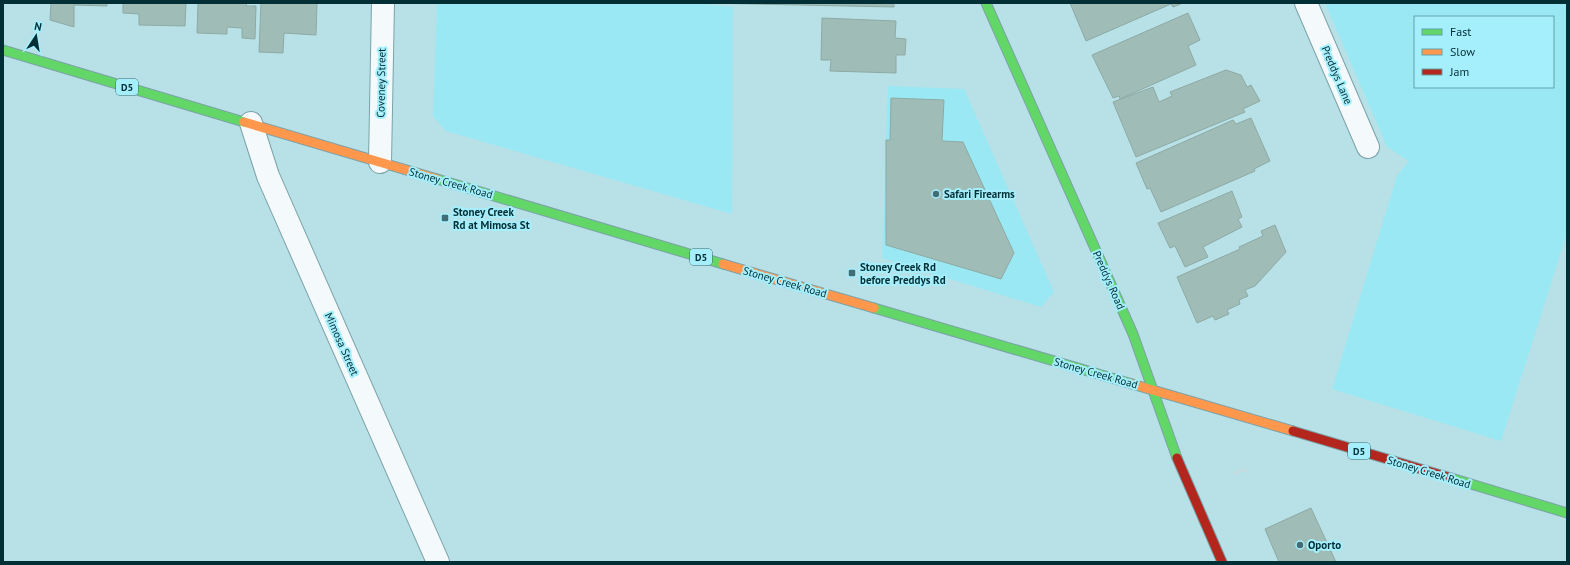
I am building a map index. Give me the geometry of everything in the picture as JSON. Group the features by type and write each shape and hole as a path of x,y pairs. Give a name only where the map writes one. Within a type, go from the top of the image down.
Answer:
{"main road":[{"name":"Preddys Road","path":"986,3 1133,334 1174,452 1222,562"},
{"name":"Stoney Creek Road","path":"3,50 1085,371 1152,389 1567,514"}],"street":[{"name":"Coveney Street","path":"380,162 382,3"},
{"name":"Preddys Lane","path":"1306,3 1368,147"},
{"name":"Mimosa Street","path":"251,123 268,176 438,562"}],"path":[{"path":"1234,474 1249,469"}],"shaded area":[{"path":"437,3 693,3 733,7 732,214 446,131 433,116"},
{"path":"1325,3 1567,3 1567,233 1501,441 1332,389 1397,176 1409,161 1387,147"},
{"name":"Safari Firearms","path":"888,86 964,89 1054,292 1041,307 882,258"}],"building":[{"path":"51,3 107,3 107,6 74,5 74,27 50,20"},
{"path":"123,3 186,3 185,26 139,25 139,14 123,13"},
{"path":"198,3 247,3 246,6 256,6 255,39 242,38 242,28 227,27 227,34 197,33"},
{"path":"261,3 317,3 316,35 284,33 283,53 259,52"},
{"path":"705,3 894,3 894,7"},
{"path":"1070,3 1183,3 1173,7 1171,4 1086,41"},
{"path":"1188,13 1200,40 1188,46 1196,65 1120,99 1119,96 1113,98 1092,55"},
{"path":"822,18 896,21 895,38 906,39 905,55 896,55 896,73 830,71 831,60 821,60"},
{"path":"1226,70 1241,75 1247,87 1251,85 1260,101 1243,109 1245,112 1136,157 1113,102 1153,87 1159,102 1172,96 1170,92"},
{"name":"Safari Firearms","path":"891,98 944,100 942,141 963,142 1014,253 1001,279 886,245 886,140 890,140"},
{"path":"1251,118 1270,161 1254,169 1255,171 1161,212 1150,188 1147,189 1136,163 1233,120 1236,124"},
{"path":"1232,191 1242,217 1238,219 1242,227 1203,247 1208,257 1185,267 1175,246 1170,248 1158,223"},
{"path":"1275,225 1286,252 1255,286 1245,290 1248,296 1239,300 1240,304 1227,310 1229,314 1215,320 1213,316 1197,323 1177,277 1240,249 1239,247 1263,236 1261,231"},
{"name":"Oporto","path":"1311,508 1336,562 1279,562 1265,529"}],"traffic: fast":[{"path":"986,3 1133,334 1177,458"},
{"path":"3,50 244,122"},
{"path":"437,179 723,264"},
{"path":"874,308 1132,384"},
{"path":"1451,478 1567,513"}],"traffic: slow":[{"path":"244,122 437,179"},
{"path":"723,264 874,308"},
{"path":"1132,384 1293,431"}],"traffic: jam":[{"path":"1293,431 1451,478"},
{"path":"1177,458 1222,562"}],"place":[{"name":"Safari Firearms","path":"936,194"},
{"name":"Stoney Creek Rd at Mimosa St","path":"445,218"},
{"name":"Stoney Creek Rd before Preddys Rd","path":"852,273"},
{"name":"Oporto","path":"1300,545"}]}
